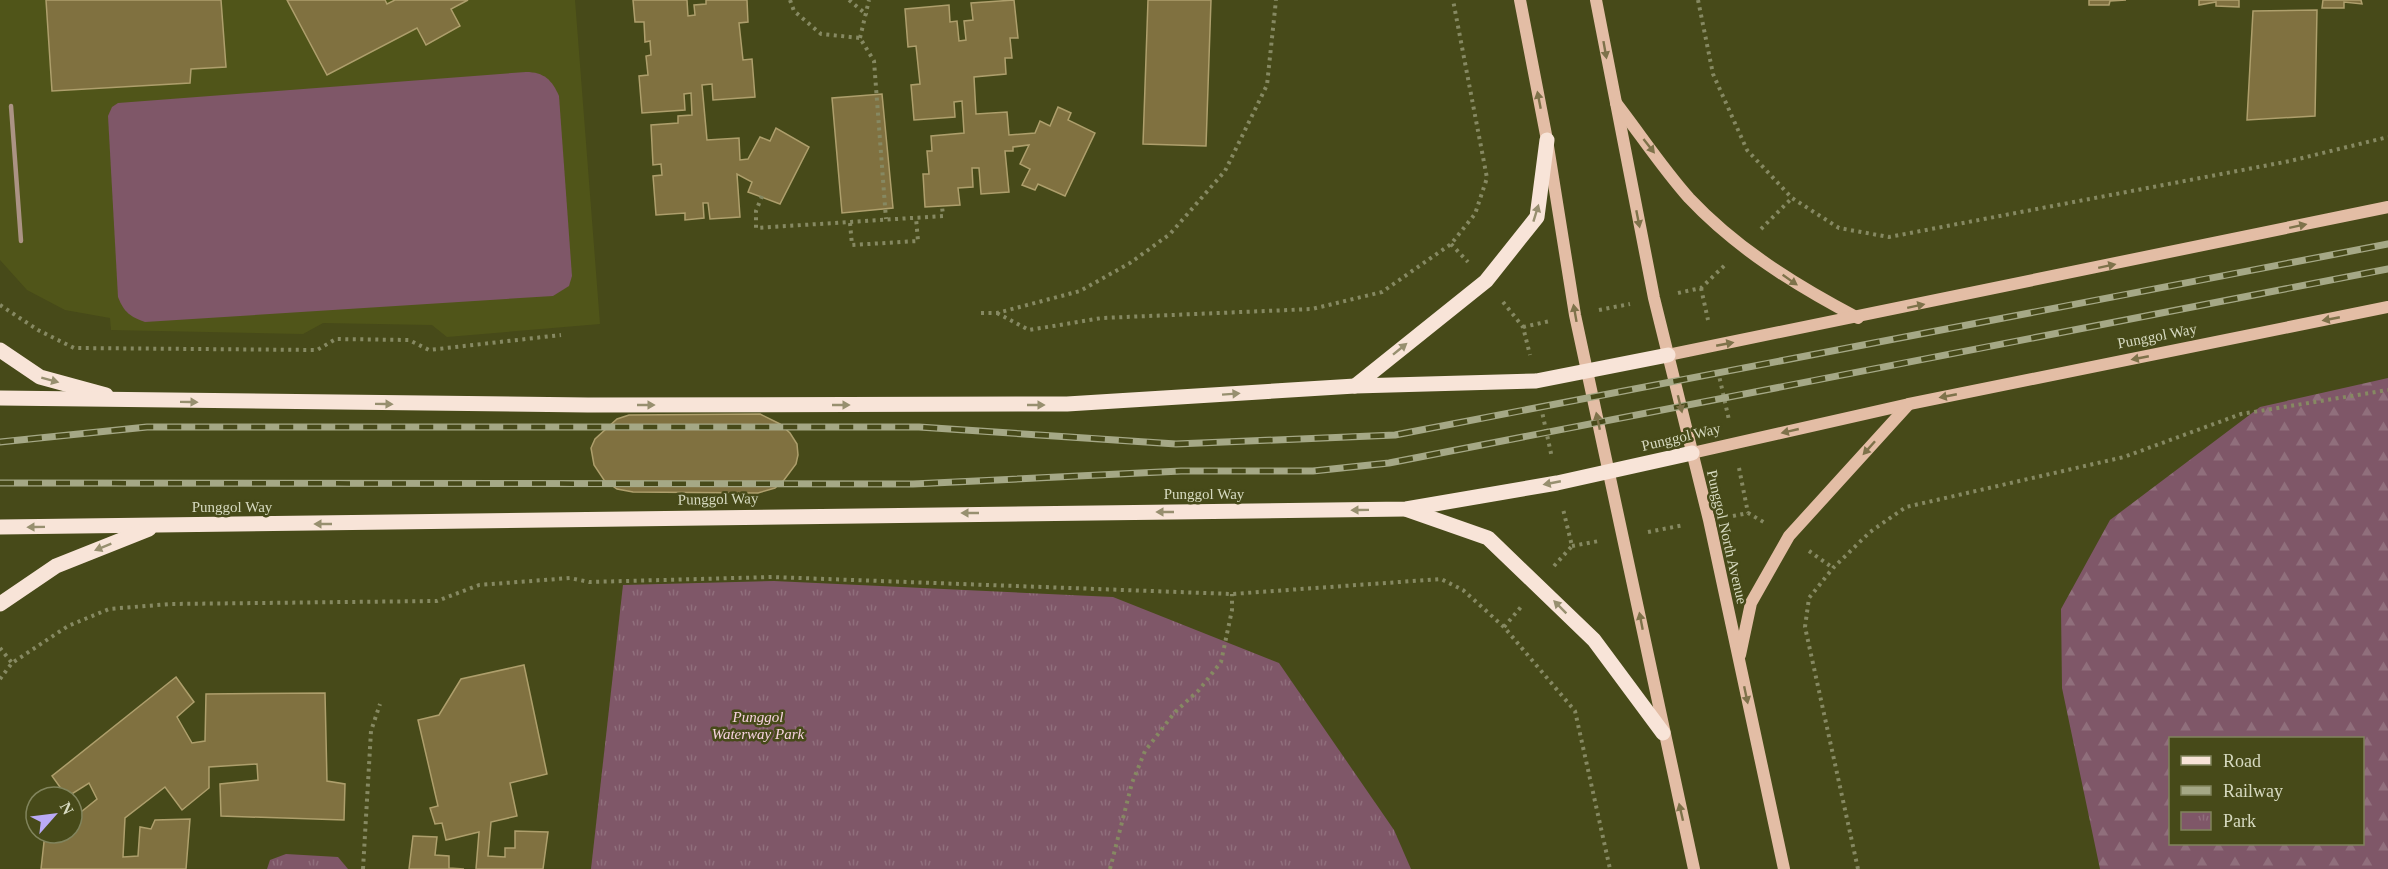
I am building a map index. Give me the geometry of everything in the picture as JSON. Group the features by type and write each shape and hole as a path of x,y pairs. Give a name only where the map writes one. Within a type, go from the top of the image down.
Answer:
{"main road":[{"path":"1520,0 1547,140 1575,315 1694,869"},
{"name":"Punggol North Avenue","path":"1596,0 1654,298 1709,520 1784,869"},
{"path":"1614,100 1689,198 1743,247 1803,289 1858,318"},
{"path":"1355,386 1486,281 1537,217 1547,140"},
{"path":"0,399 588,405 1055,405 1355,386 1536,381 1858,318 2388,207"},
{"name":"Punggol Way","path":"0,527 1406,509 1557,483 1909,404 2388,308"},
{"path":"0,350 40,377 130,401"},
{"path":"1738,660 1751,603 1789,536 1909,404"},
{"path":"1406,509 1488,538 1594,640 1663,733"},
{"path":"0,604 56,566 157,525"}],"lane":[{"path":"11,106 21,241"}],"path":[{"path":"790,0 794,11 821,34 860,38"},
{"path":"849,0 867,15"},
{"path":"868,0 867,15 860,38 874,60 886,219"},
{"path":"981,314 998,313 1080,291 1130,263 1170,234 1225,171 1267,85 1276,0"},
{"path":"998,313 1029,330 1102,318 1312,309 1382,292 1451,244 1475,214 1487,178 1453,0"},
{"path":"1698,0 1713,74 1747,150 1792,198 1839,228 1888,237 2290,161 2388,137"},
{"path":"762,196 756,211 756,228 943,216 942,206"},
{"path":"850,223 852,245 918,241 916,218"},
{"path":"1523,327 1701,288 1748,513 1572,546"},
{"path":"0,305 38,330 74,348 317,350 336,339 409,340 429,350 561,335"},
{"path":"1858,869 1805,627 1809,598 1833,568 1870,532 1906,507 2124,457 2241,414 2388,390"},
{"path":"0,678 12,663 68,626 109,609 170,604 437,601 479,585 570,578 589,582 772,578 1232,594 1441,579 1463,590 1504,627 1575,711 1610,869"},
{"path":"1110,869 1132,783 1145,751 1175,712 1199,690 1221,662 1232,610 1232,594"},
{"path":"0,648 12,663"},
{"path":"363,869 371,731 380,704"}],"shaded area":[{"path":"0,0 575,0 600,324 447,337 432,325 323,323 303,334 111,330 110,318 65,310 27,290 0,260"}],"green space":[{"path":"526,72 543,75 559,96 572,276 569,286 553,296 145,322 131,316 123,307 118,297 108,116 112,107 118,103"},
{"path":"2388,378 2388,869 2100,869 2062,688 2061,609 2110,520 2260,407"},
{"name":"Punggol Waterway Park","path":"774,581 1113,597 1279,663 1394,830 1411,869 591,869 623,585"},
{"path":"286,854 338,857 348,869 267,869 270,860"}],"building":[{"path":"46,0 221,0 226,67 191,69 190,83 52,91"},
{"path":"287,0 385,0 387,4 395,0 468,0 451,9 460,26 426,45 417,28 327,75"},
{"path":"633,0 687,0 688,16 695,15 694,5 706,4 706,0 747,0 748,22 739,23 743,60 752,59 755,97 713,100 712,84 702,85 707,140 739,138 740,160 748,159 760,137 770,141 776,128 809,147 780,204 748,192 752,182 737,174 740,217 710,219 708,203 703,203 704,218 685,220 685,213 656,215 653,176 662,175 661,164 653,165 651,125 678,123 678,116 692,115 691,93 684,94 685,110 642,113 639,76 648,75 646,56 651,55 650,41 645,42 644,22 635,22"},
{"path":"1014,0 1018,38 1010,38 1012,58 1005,58 1006,74 974,77 976,114 1007,112 1009,135 1035,133 1040,121 1050,126 1058,107 1071,113 1068,120 1095,133 1065,196 1038,184 1035,190 1022,185 1030,169 1020,164 1029,145 1013,147 1013,151 1005,151 1009,192 981,194 979,168 972,168 973,187 958,188 960,205 925,207 923,174 929,174 927,151 932,151 931,136 964,133 962,101 954,102 955,117 914,120 911,85 920,84 916,46 908,47 905,9 949,5 950,22 957,21 959,41 966,40 964,21 973,20 971,3"},
{"path":"1148,0 1211,0 1206,146 1143,144"},
{"path":"2089,0 2126,0 2110,1 2109,5 2089,5"},
{"path":"2199,0 2239,0 2239,7 2216,6 2216,2 2199,5"},
{"path":"2323,0 2361,0 2362,4 2344,2 2344,8 2322,8"},
{"path":"2317,10 2315,116 2247,120 2253,11"},
{"path":"882,94 893,208 842,213 832,98"},
{"path":"760,414 780,424 797,444 796,464 775,488 758,493 633,492 617,489 604,480 594,465 591,448 595,439 617,419 629,415"},
{"path":"524,665 547,774 510,783 517,816 491,822 488,856 505,857 505,848 515,848 515,831 548,832 543,869 476,869 479,832 446,840 442,823 435,824 430,808 438,806 418,720 439,715 461,679"},
{"path":"176,677 194,702 177,717 192,743 205,741 206,694 325,693 327,781 345,784 344,820 221,816 220,784 258,780 257,764 209,767 209,788 182,810 165,787 125,818 123,857 138,856 140,827 151,829 155,820 190,819 186,869 41,869 44,845 84,845 84,810 97,799 89,783 84,786 58,785 52,776"},
{"path":"413,836 437,837 435,855 449,856 449,868 464,869 409,869"}],"railway":[{"path":"0,442 147,427 919,427 1176,444 1395,435 2388,244"},
{"path":"0,483 913,484 1181,471 1313,471 1389,463 2388,269"}]}
